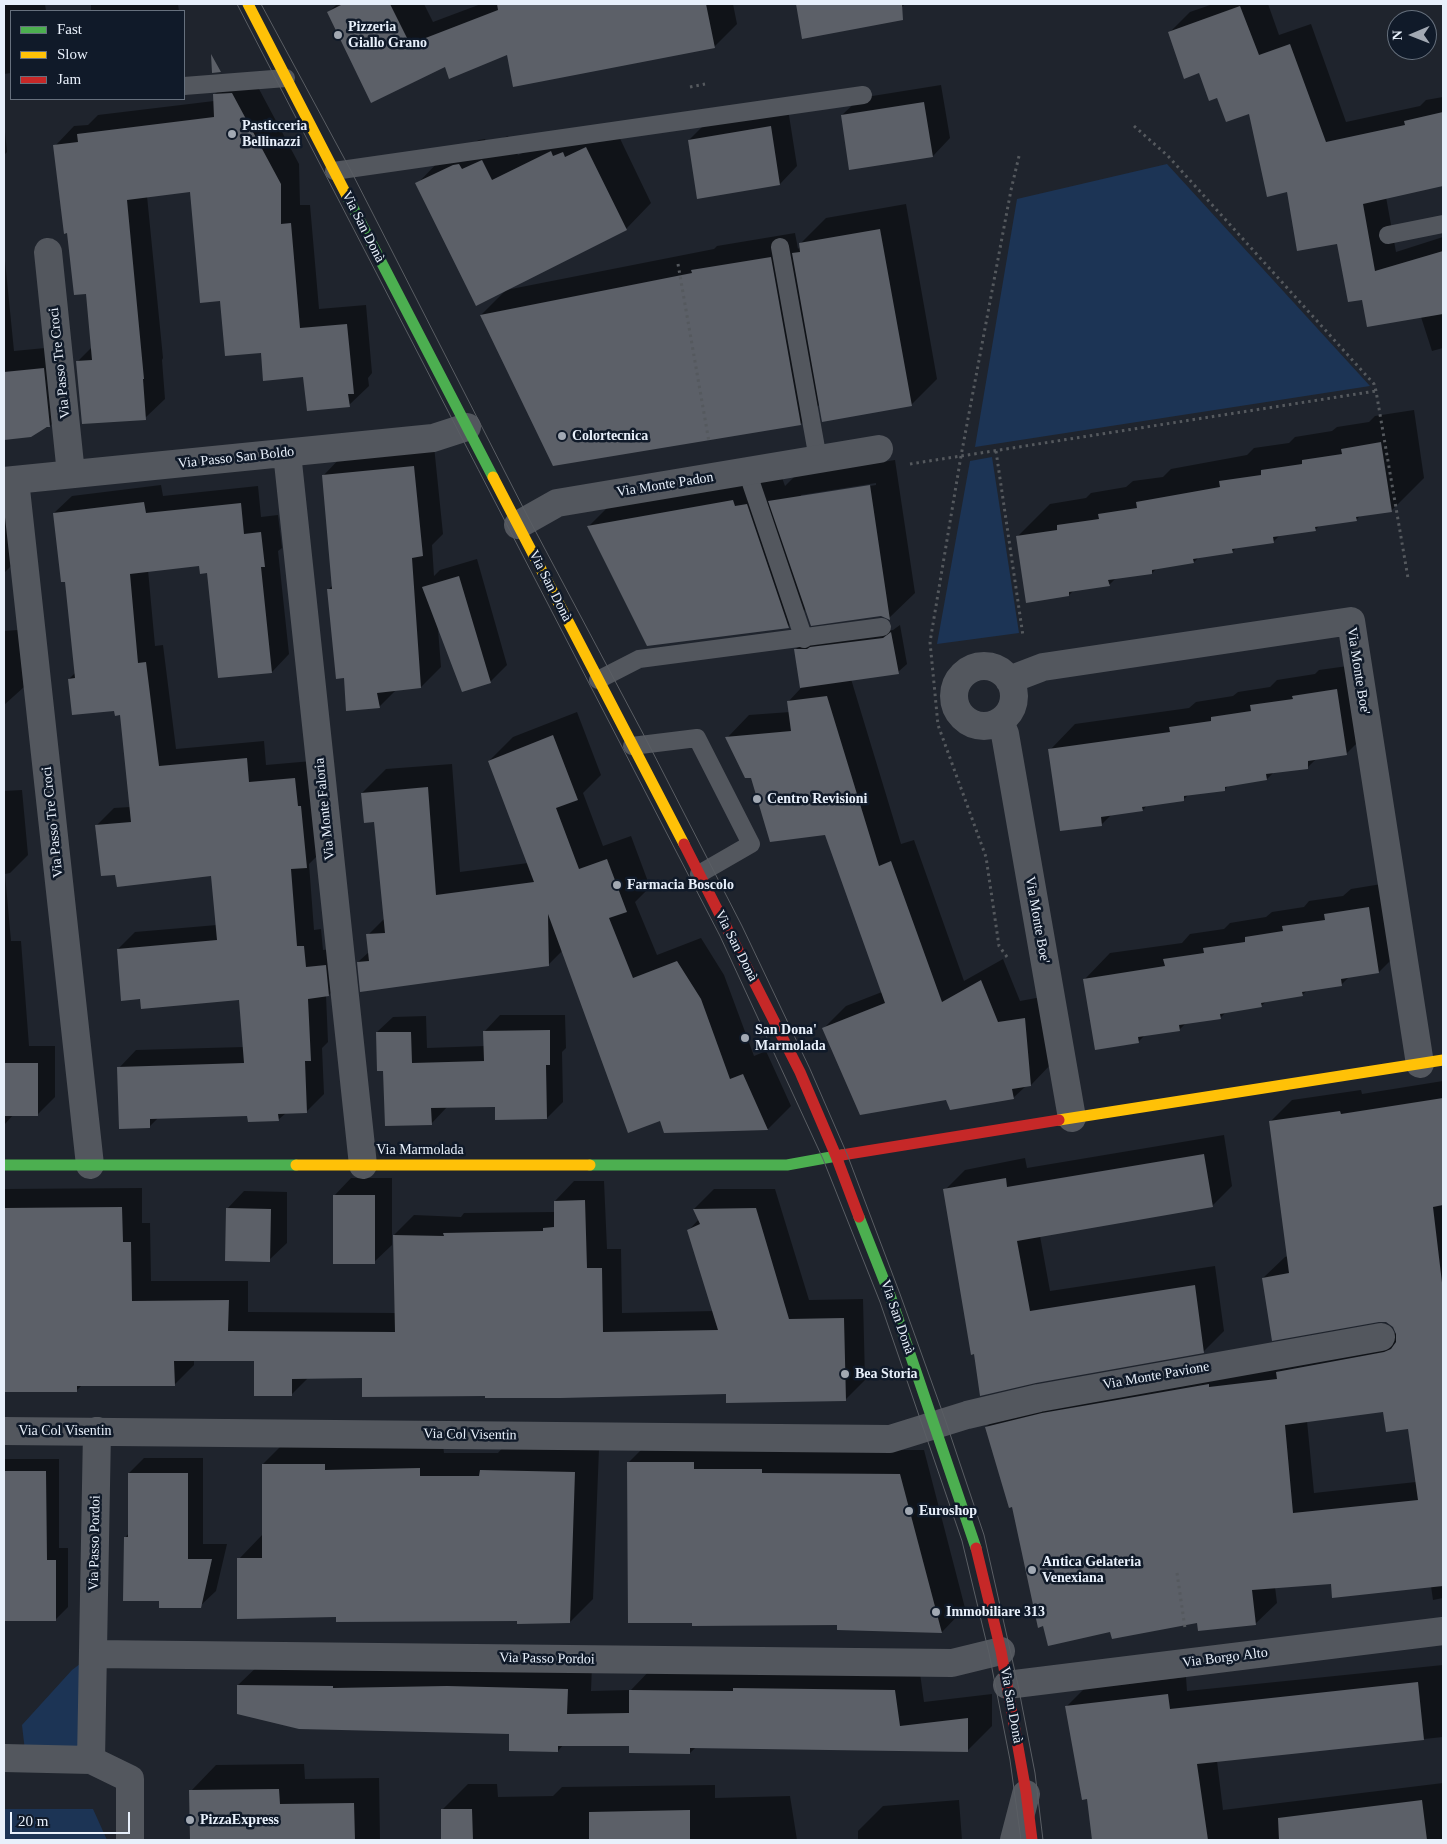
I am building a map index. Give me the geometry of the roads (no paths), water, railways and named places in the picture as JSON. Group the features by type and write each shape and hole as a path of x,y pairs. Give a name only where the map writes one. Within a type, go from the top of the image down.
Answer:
{"main road":[{"name":"Via San Donà","path":"248,4 699,874 800,1072 836,1156 891,1298 973,1538 1001,1651 1026,1792 1032,1840"},
{"name":"Via Monte Boe'","path":"836,1156 1431,1062"},
{"name":"Via Marmolada","path":"4,1165 788,1165 836,1156"}],"street":[{"name":"Via Passo Tre Croci","path":"48,252 71,474"},
{"name":"Via Passo San Boldo","path":"9,480 433,438 467,427"},
{"name":"Via Monte Padon","path":"518,525 557,503 879,449"},
{"name":"Via Monte Faloria","path":"287,453 363,1165"},
{"name":"Via Passo Tre Croci","path":"9,480 90,1165"},
{"name":"Via Monte Boe'","path":"1009,680 1043,667 1351,621 1431,1062"},
{"path":"979,666 990,667 1001,672 1009,680 1013,691 1013,703 1008,714 1000,722 988,726 977,726 966,721 958,712 954,702 954,690 959,679 968,671 979,666"},
{"name":"Via Monte Boe'","path":"1000,722 1004,734 1072,1118"},
{"name":"Via Monte Pavione","path":"934,1426 967,1415 1039,1398 1381,1337"},
{"name":"Via Col Visentin","path":"4,1430 890,1439 934,1426"},
{"name":"Via Passo Pordoi","path":"92,1760 97,1431"},
{"name":"Via Borgo Alto","path":"1007,1685 1443,1631"},
{"name":"Via Passo Pordoi","path":"93,1654 952,1663 1001,1651"},
{"path":"4,1758 92,1760 130,1779 130,1840"},
{"path":"1014,1840 1026,1792"}],"lane":[{"path":"185,86 286,78"},
{"path":"334,171 864,95"},
{"path":"1388,235 1443,224"},
{"path":"780,247 818,459"},
{"path":"747,471 804,639"},
{"path":"598,680 639,659 804,639 882,627"},
{"path":"632,746 697,738 751,844 699,874"}],"tram line":[{"path":"237,4 720,936 823,1159 880,1302 962,1541 989,1653 1010,1760 1021,1840"},
{"path":"261,4 350,169 529,519 648,743 742,926 810,1069 847,1154 900,1294 984,1535 1018,1685 1035,1773 1043,1840"}],"place":[{"name":"Pizzeria Giallo Grano","path":"338,35"},
{"name":"Pasticceria Bellinazzi","path":"232,134"},
{"name":"Colortecnica","path":"562,436"},
{"name":"Centro Revisioni","path":"757,799"},
{"name":"Farmacia Boscolo","path":"617,885"},
{"name":"San Dona' Marmolada","path":"745,1038"},
{"name":"Bea Storia","path":"845,1374"},
{"name":"Euroshop","path":"909,1511"},
{"name":"Antica Gelateria Venexiana","path":"1032,1570"},
{"name":"Immobiliare 313","path":"936,1612"},
{"name":"PizzaExpress","path":"190,1820"}]}
